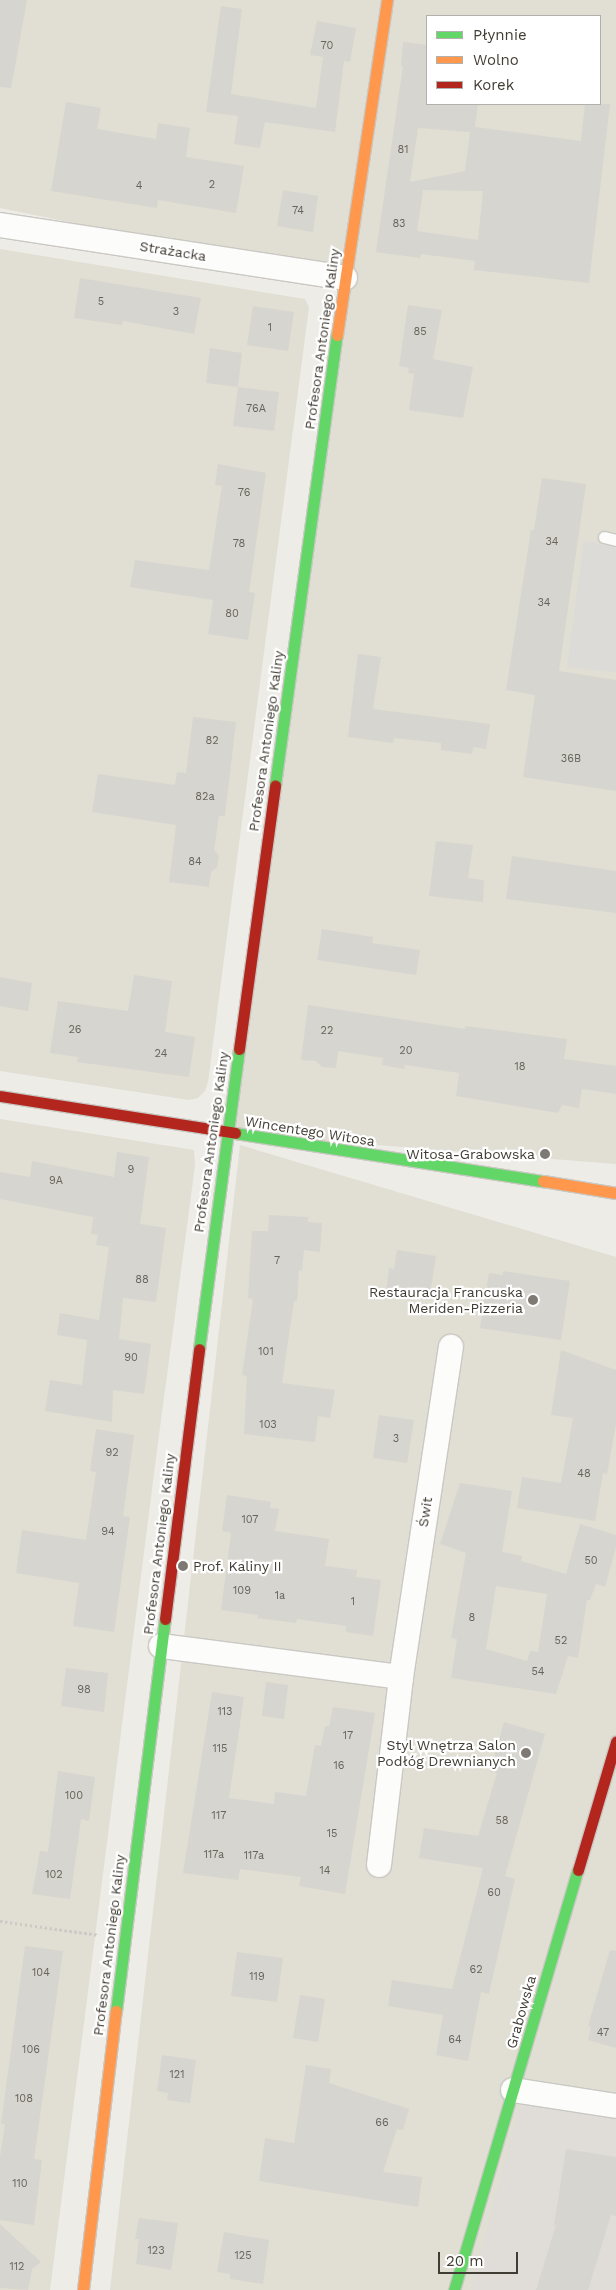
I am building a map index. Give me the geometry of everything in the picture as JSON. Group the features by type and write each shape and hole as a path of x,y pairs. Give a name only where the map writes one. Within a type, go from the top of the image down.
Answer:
{"street":[{"name":"Profesora Antoniego Kaliny","path":"85,2290 124,1939 227,1133 345,278 387,0"},
{"name":"Strażacka","path":"0,225 345,278"},
{"name":"Wincentego Witosa","path":"0,1096 616,1193"},
{"name":"Świt","path":"379,1865 400,1677 452,1347"},
{"path":"161,1646 400,1677"},
{"name":"Grabowska","path":"454,2290 616,1742"},
{"path":"513,2090 616,2106"}],"path":[{"path":"0,1922 124,1939"}],"shaded area":[{"path":"0,0 616,0 616,1164 227,1133 345,278 0,208"},
{"path":"0,249 305,299 309,307 208,1082 205,1091 198,1098 189,1100 0,1071"},
{"path":"584,540 616,548 616,672 567,667"},
{"path":"0,1119 194,1150 195,1166 50,2290 0,2290"},
{"path":"240,1145 616,1257 616,2290 110,2290"},
{"path":"520,2103 616,2118 616,2290 471,2290"}],"building":[{"path":"0,0 27,0 11,88 0,87"},
{"path":"221,6 242,9 231,94 316,108 323,57 310,55 317,21 356,28 350,62 344,61 335,132 265,122 260,148 234,144 238,116 206,112"},
{"path":"403,42 426,45 426,105 478,105 475,127 581,141 585,105 610,104 589,283 474,270 475,261 421,254 420,258 376,252 403,66 401,66","holes":["418,128 470,132 465,171 410,182","423,190 483,191 478,240 417,231"]},
{"path":"66,102 101,108 97,129 156,139 158,123 190,128 186,157 244,166 236,213 158,200 157,208 51,191"},
{"path":"283,190 318,196 313,232 277,226"},
{"path":"80,278 201,298 194,334 123,321 122,325 74,318"},
{"path":"408,305 442,310 433,359 473,367 463,418 409,410 414,374 408,373 409,368 399,366"},
{"path":"253,306 294,312 288,351 247,345"},
{"path":"210,348 242,353 238,387 206,383"},
{"path":"238,387 279,392 274,431 233,426"},
{"path":"218,464 266,473 249,592 255,593 248,640 208,634 213,600 130,587 135,560 209,570 222,486 215,485"},
{"path":"542,478 586,484 559,671 616,680 616,791 523,777 535,695 506,690 531,530 534,530"},
{"path":"358,654 381,657 373,709 490,724 486,749 473,747 472,754 441,750 441,743 394,738 393,743 348,737"},
{"path":"193,717 236,722 225,816 219,816 214,850 219,856 217,867 211,872 209,887 169,882 176,825 92,812 98,774 175,785 177,772 186,773"},
{"path":"436,841 473,845 468,878 484,880 483,902 429,896"},
{"path":"512,856 616,871 616,913 506,899"},
{"path":"322,929 373,937 372,943 420,950 416,975 317,960"},
{"path":"134,975 172,981 165,1032 195,1037 189,1077 77,1062 78,1057 50,1053 58,1001 128,1011"},
{"path":"0,977 32,983 28,1011 0,1006"},
{"path":"308,1005 465,1029 465,1026 567,1039 564,1059 616,1066 616,1094 582,1089 579,1108 562,1105 558,1113 456,1096 459,1073 405,1065 404,1069 382,1065 383,1058 338,1051 336,1068 322,1067 316,1061 301,1060"},
{"path":"117,1152 149,1157 140,1224 166,1228 156,1302 123,1298 119,1339 151,1344 144,1394 113,1390 112,1422 45,1411 50,1380 82,1385 87,1340 57,1335 60,1313 99,1320 109,1247 96,1245 98,1235 91,1234 93,1217 0,1199 0,1172 30,1177 32,1161 114,1177"},
{"path":"269,1215 308,1217 308,1222 322,1223 320,1252 304,1250 302,1271 299,1270 297,1301 294,1301 282,1383 335,1390 330,1418 318,1416 315,1442 244,1434 247,1376 242,1375 253,1299 248,1298 252,1231 268,1231"},
{"path":"397,1250 436,1256 429,1300 386,1293 389,1268 394,1269"},
{"path":"503,1271 570,1281 561,1340 480,1328 489,1273 503,1275"},
{"path":"561,1350 616,1370 616,1424 607,1474 603,1473 595,1521 517,1508 522,1477 561,1483 573,1418 551,1415"},
{"path":"379,1415 414,1420 407,1463 373,1458"},
{"path":"96,1429 134,1435 123,1516 130,1517 114,1632 73,1626 79,1583 16,1573 22,1530 86,1540 96,1472 90,1471"},
{"path":"460,1483 512,1491 502,1552 522,1556 521,1561 566,1574 580,1524 616,1535 616,1547 605,1587 596,1584 590,1600 587,1600 578,1658 568,1656 556,1694 451,1678 457,1639 451,1638 466,1553 440,1544","holes":["496,1586 547,1594 538,1652 530,1651 527,1661 486,1649"]},
{"path":"227,1495 271,1502 270,1508 279,1509 275,1531 329,1539 325,1566 357,1570 356,1577 381,1580 373,1636 346,1632 346,1626 297,1619 296,1623 257,1618 258,1615 221,1610 231,1533 222,1531"},
{"path":"66,1668 108,1673 104,1712 61,1706"},
{"path":"266,1682 288,1685 284,1719 262,1716"},
{"path":"212,1692 244,1697 229,1798 274,1804 275,1792 306,1796 315,1745 321,1746 325,1726 329,1726 333,1707 375,1713 345,1894 299,1886 301,1877 240,1869 238,1880 183,1873"},
{"path":"504,1722 545,1734 505,1876 515,1879 489,1994 481,1992 468,2061 436,2055 443,2015 388,2006 392,1980 452,1989 483,1868 419,1858 424,1828 478,1836 497,1773 490,1772"},
{"path":"58,1771 95,1777 89,1821 81,1819 70,1899 32,1894 40,1851 48,1852"},
{"path":"25,1946 63,1951 34,2159 42,2160 34,2225 0,2220 0,2157 5,2124 1,2124"},
{"path":"610,1950 616,1951 616,2048 588,2040 591,2027 588,2026"},
{"path":"237,1952 283,1958 277,2002 231,1996"},
{"path":"300,1995 325,1999 318,2042 293,2038"},
{"path":"162,2055 196,2060 190,2103 167,2100 168,2093 157,2091"},
{"path":"306,2065 331,2069 329,2083 409,2109 403,2130 397,2129 383,2172 422,2177 418,2207 259,2181 265,2138 294,2143"},
{"path":"566,2149 616,2157 616,2216 611,2215 588,2290 536,2290 556,2225 554,2225"},
{"path":"139,2218 178,2223 171,2270 136,2264 139,2239 135,2239"},
{"path":"0,2224 41,2262 32,2269 28,2290 0,2288"},
{"path":"224,2232 269,2240 263,2284 230,2279 230,2274 217,2272"}],"traffic: fast":[{"path":"275,785 337,335"},
{"path":"199,1349 239,1049"},
{"path":"235,1133 543,1181"},
{"path":"116,2011 165,1619"},
{"path":"454,2290 578,1870"}],"traffic: slow":[{"path":"337,335 387,0"},
{"path":"543,1181 616,1193"},
{"path":"83,2290 116,2011"}],"traffic: jam":[{"path":"239,1049 275,785"},
{"path":"0,1096 235,1133"},
{"path":"165,1619 199,1349"},
{"path":"578,1870 616,1742"}],"place":[{"name":"Witosa-Grabowska","path":"545,1154"},
{"name":"Restauracja Francuska Meriden-Pizzeria","path":"533,1300"},
{"name":"Prof. Kaliny II","path":"183,1566"},
{"name":"Styl Wnętrza Salon Podłóg Drewnianych","path":"526,1753"}]}
